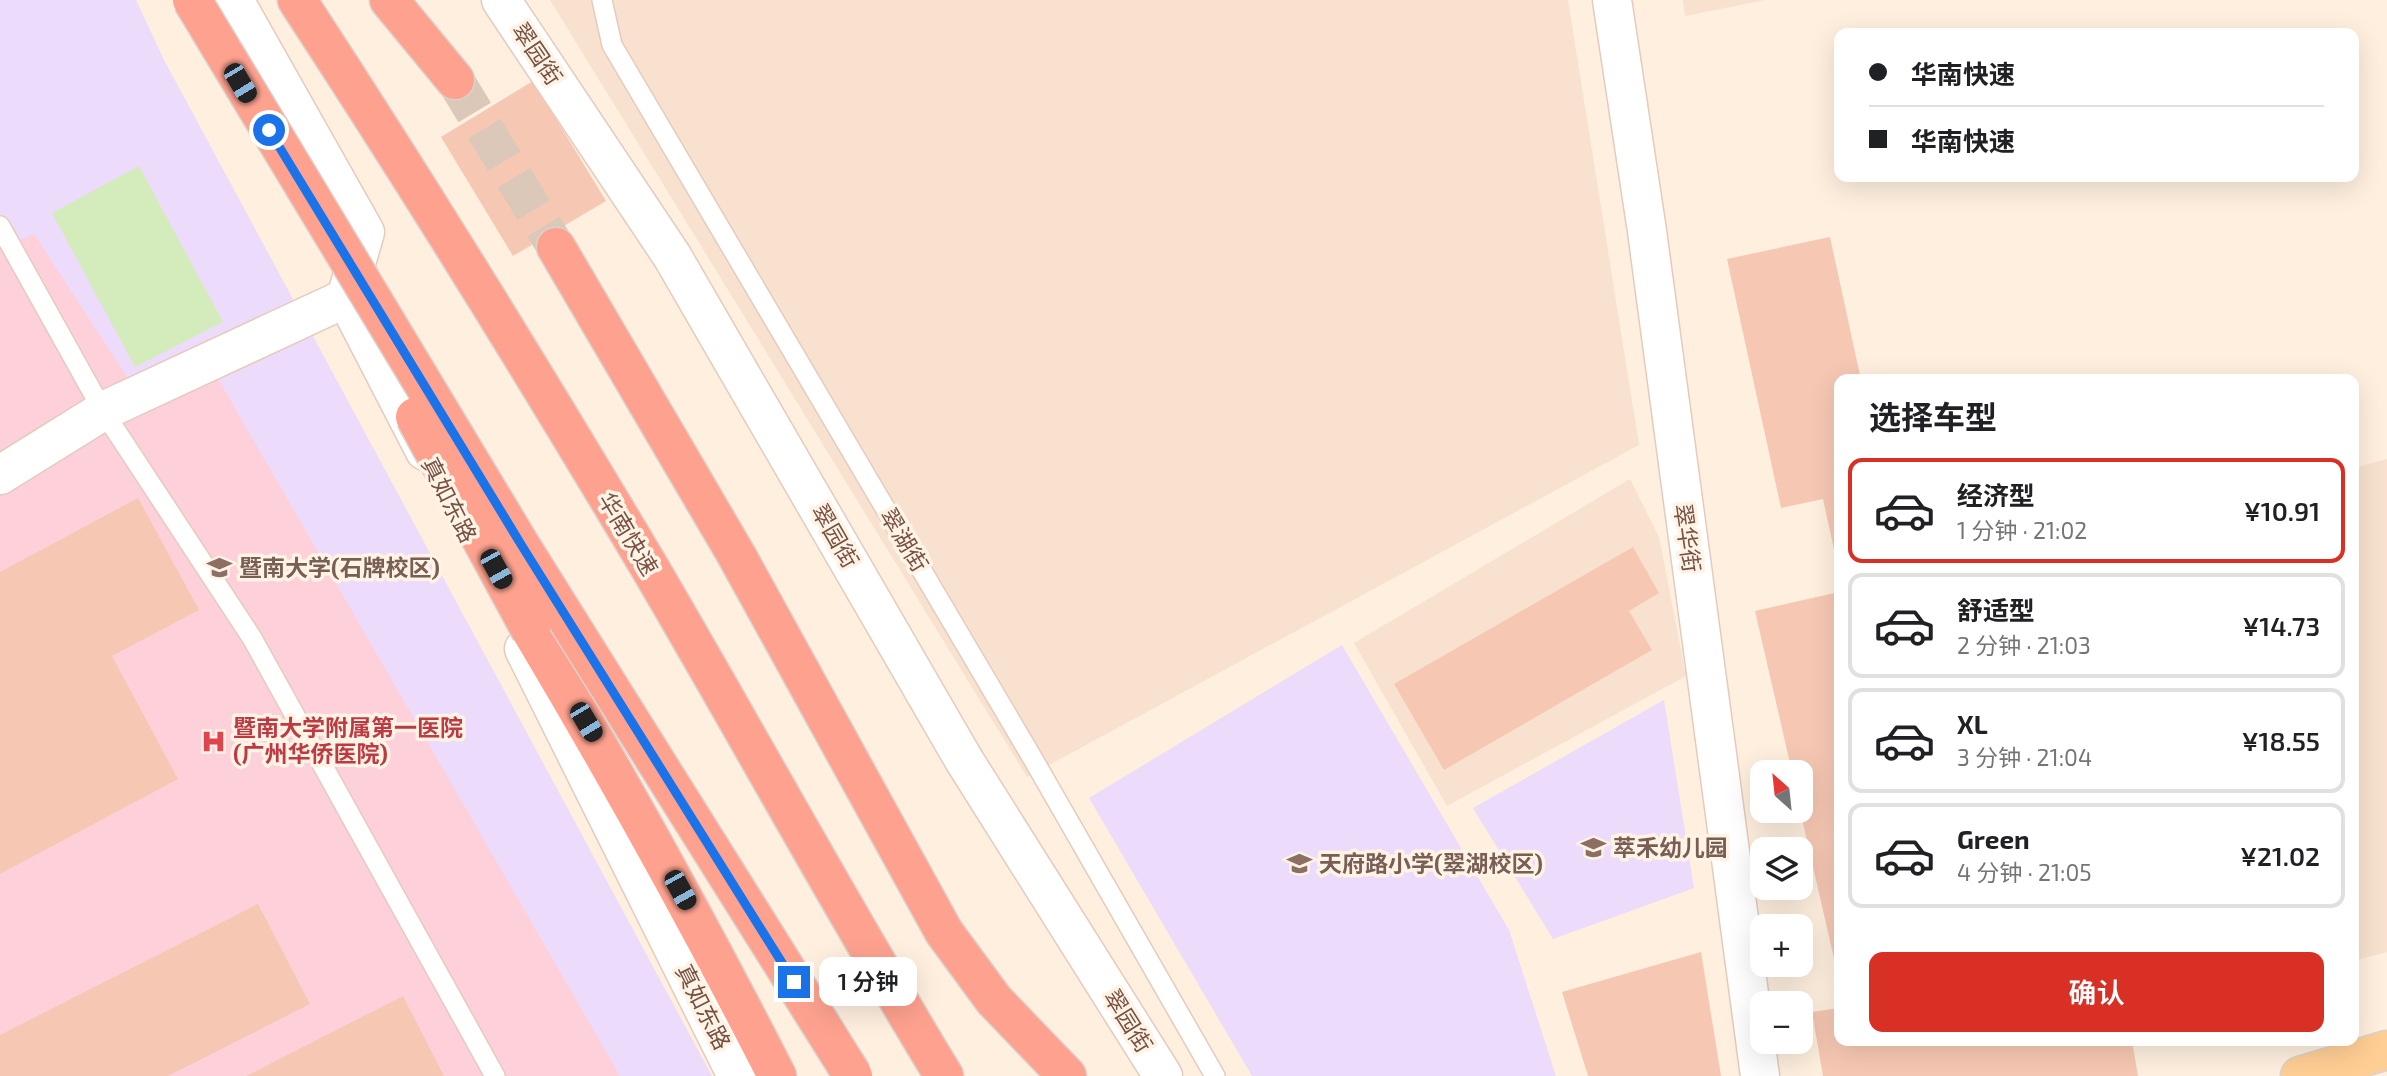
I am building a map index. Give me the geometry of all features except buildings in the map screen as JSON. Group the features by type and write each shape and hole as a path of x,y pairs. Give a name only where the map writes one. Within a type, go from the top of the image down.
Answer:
{"highway":[{"path":"191,0 522,546 853,1076"},
{"name":"华南快速","path":"297,0 417,184 648,565 858,935 944,1076"},
{"path":"389,0 455,80"},
{"path":"240,83 462,506 692,912 777,1076"},
{"path":"556,247 737,556 944,932 994,1000 1067,1076"}],"main road":[{"path":"2300,1076 2387,1050"}],"street":[{"path":"0,475 103,411 346,298 365,232 234,0"},
{"name":"翠园街","path":"501,0 673,256 964,760 1163,1076"},
{"name":"翠华街","path":"1612,0 1647,231 1760,1076"},
{"name":"真如东路","path":"346,298 737,1076"}],"lane":[{"name":"翠湖街","path":"602,0 612,45 1033,759 1215,1076"},
{"path":"0,226 103,411 252,638 495,1076"}],"shaded area":[{"name":"暨南大学附属第一医院 (广州华侨医院)","path":"0,0 136,0 164,60 712,1076 0,1076"},
{"path":"550,0 1568,0 1639,445 1027,777"},
{"path":"1683,0 1765,0 1685,16"},
{"name":"暨南大学附属第一医院 (广州华侨医院)","path":"34,234 146,406 217,377 620,1076 0,1076 0,249"},
{"path":"2387,459 2387,952 2359,960 2359,467"},
{"path":"1630,479 1659,537 1686,676 1447,806 1354,643"},
{"name":"天府路小学(翠湖校区)","path":"1342,645 1509,930 1556,1076 1252,1076 1089,798"},
{"name":"萃禾幼儿园","path":"1664,700 1694,888 1553,939 1473,808"}],"green space":[{"path":"139,166 223,322 135,367 52,213"}],"tunnel":[{"path":"455,80 556,247"}],"place":[{"name":"暨南大学(石牌校区)","path":"219,568"},
{"name":"暨南大学附属第一医院 (广州华侨医院)","path":"213,741"},
{"name":"萃禾幼儿园","path":"1593,848"},
{"name":"天府路小学(翠湖校区)","path":"1299,864"}],"route":[{"path":"269,130 522,546 794,982"}]}
